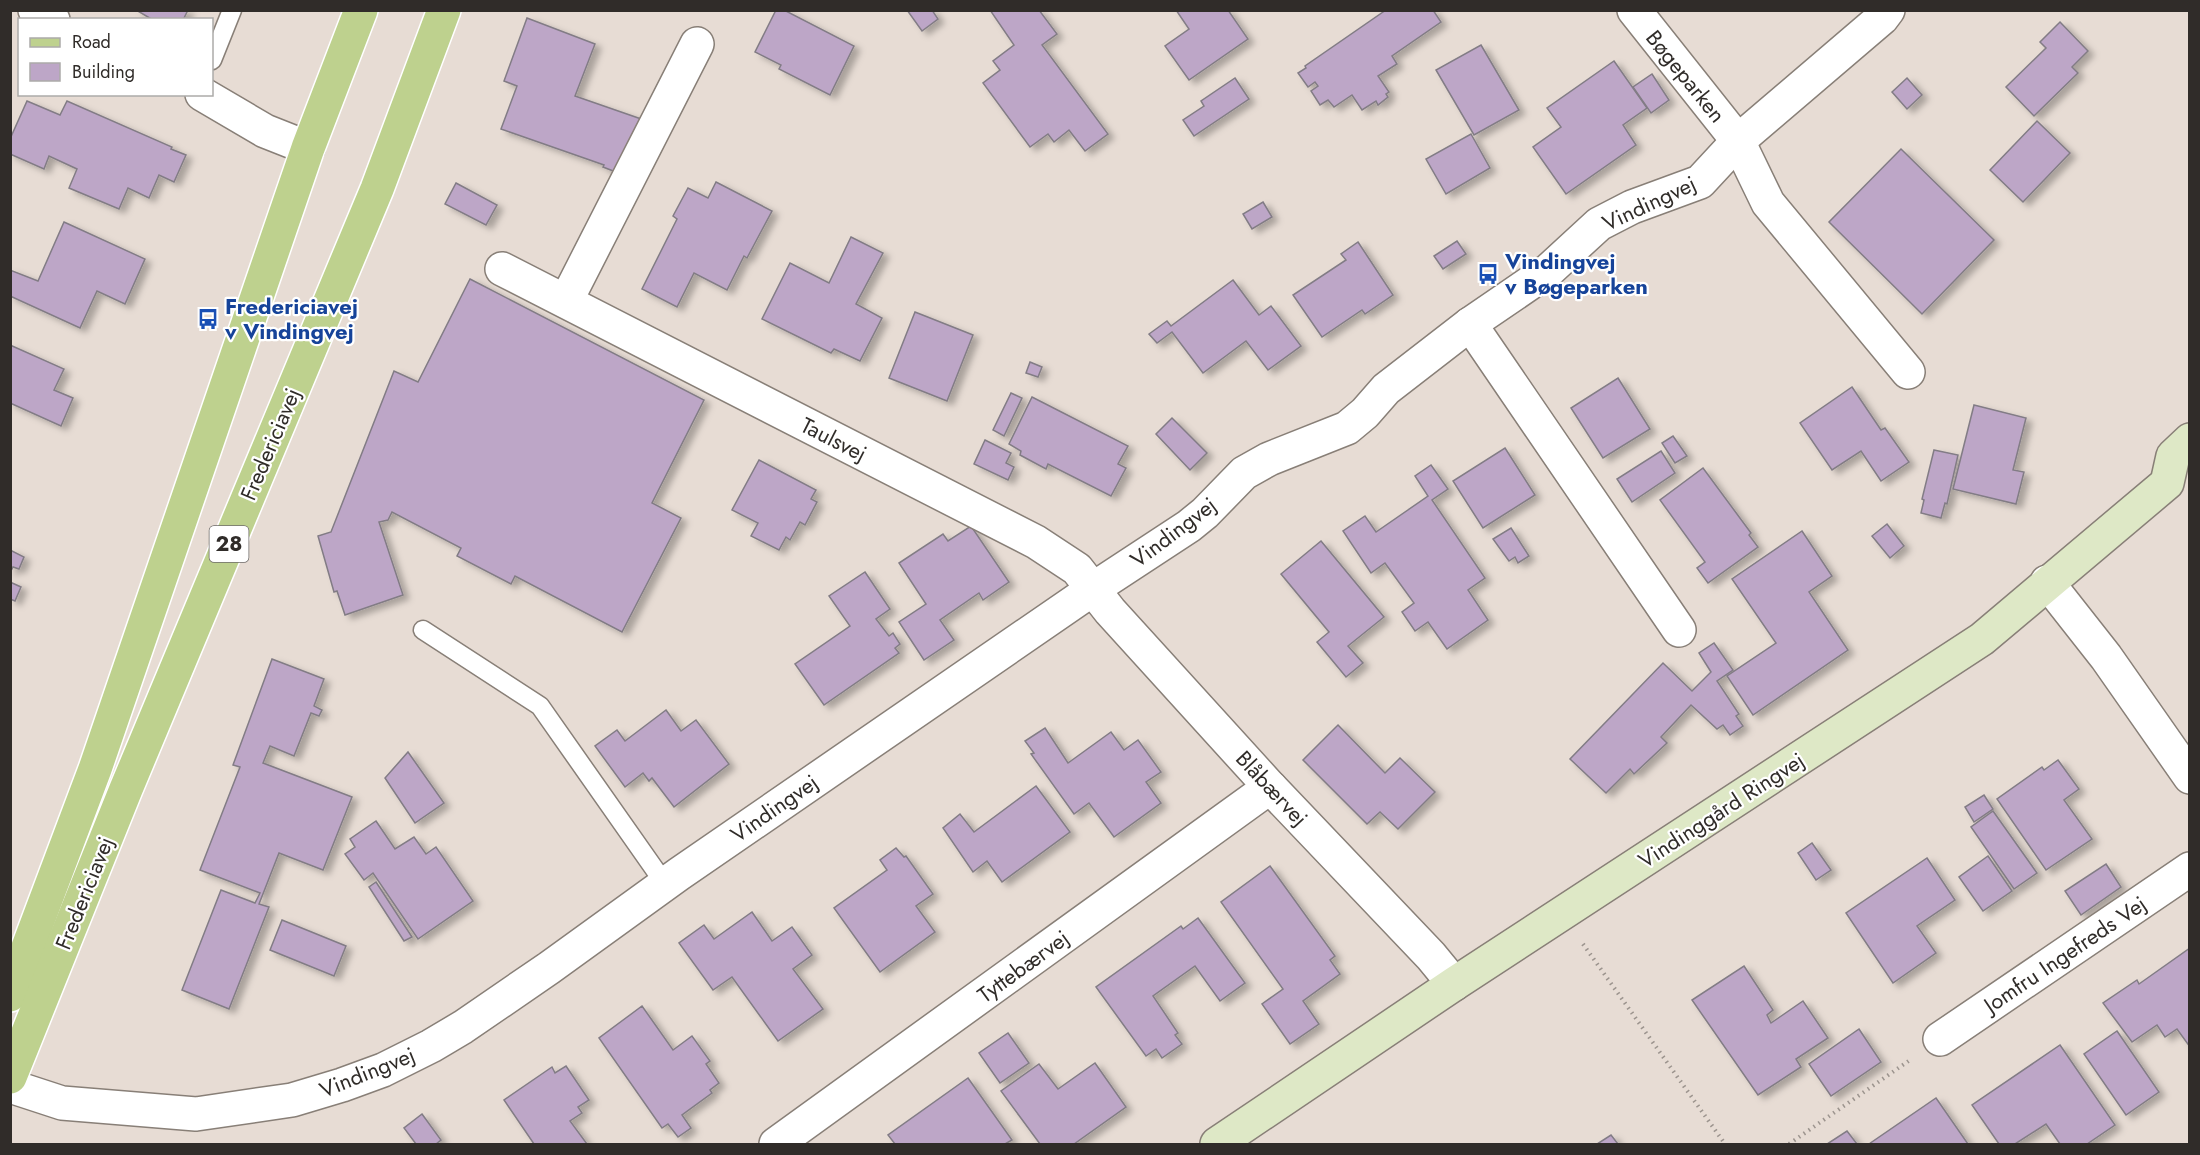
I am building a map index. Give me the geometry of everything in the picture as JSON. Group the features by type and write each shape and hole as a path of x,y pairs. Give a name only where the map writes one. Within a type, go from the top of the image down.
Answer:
{"main road":[{"name":"Fredericiavej","path":"10,995 95,769 308,148 361,10"},
{"name":"Fredericiavej","path":"10,1077 135,767 377,189 444,10"}],"street":[{"path":"35,10 49,18"},
{"name":"Bøgeparken","path":"1634,10 1738,141"},
{"name":"Vindingvej","path":"10,1086 62,1103 196,1114 292,1100 342,1085 403,1061 463,1027 665,884 1093,589 1189,526 1244,473 1269,459 1347,428 1365,413 1386,389 1470,324 1549,270 1599,224 1632,207 1700,182 1738,141 1882,18 1888,10"},
{"path":"566,302 697,44"},
{"path":"205,96 265,131 308,148"},
{"path":"1738,141 1768,203 1908,372"},
{"name":"Taulsvej","path":"502,269 1036,542 1077,569 1093,589"},
{"path":"1470,324 1679,630"},
{"name":"Vindinggård Ringvej","path":"1217,1144 1454,984 1563,915 1982,639 2167,483 2173,456 2190,441"},
{"path":"2047,582 2106,657 2190,777"},
{"name":"Blåbærvej","path":"1093,589 1110,611 1270,787 1431,956 1454,984"},
{"name":"Tyttebærvej","path":"776,1144 1270,787"},
{"name":"Jomfru Ingefreds Vej","path":"1940,1039 2190,868"}],"lane":[{"path":"213,58 232,10"},
{"path":"423,630 540,706 665,884"}],"path":[{"path":"1563,915 1725,1144"},
{"path":"1789,1144 1940,1039"}],"building":[{"path":"136,10 188,10 184,18 150,18"},
{"path":"776,10 784,10 854,46 830,95 779,69 781,65 755,52"},
{"path":"907,10 932,10 938,19 922,31"},
{"path":"990,10 1039,10 1057,34 1042,45 1108,134 1085,151 1069,130 1054,142 1048,134 1030,147 983,83 1000,70 993,61 1014,45"},
{"path":"1176,10 1228,10 1248,39 1189,80 1165,46 1189,29"},
{"path":"1386,10 1433,10 1441,22 1392,56 1397,64 1378,76 1389,92 1386,94 1388,97 1378,105 1376,101 1362,110 1352,95 1334,107 1328,100 1320,105 1311,91 1318,86 1315,82 1308,87 1298,73"},
{"path":"527,18 595,44 575,96 647,121 621,174 603,167 604,165 501,129 517,86 504,81"},
{"path":"2060,22 2088,51 2072,67 2078,73 2034,116 2006,87 2046,48 2040,42"},
{"path":"1481,45 1519,110 1474,135 1436,70"},
{"path":"1614,61 1647,108 1623,125 1636,145 1566,194 1533,147 1561,127 1547,108"},
{"path":"1652,74 1669,100 1651,113 1633,87"},
{"path":"1235,78 1249,99 1194,136 1183,120 1204,106 1201,101"},
{"path":"1907,78 1922,95 1907,109 1892,92"},
{"path":"27,101 60,115 67,101 186,155 174,182 159,175 149,198 128,188 119,209 69,188 77,169 49,156 44,169 10,154 10,139"},
{"path":"2037,121 2070,153 2023,202 1990,170"},
{"path":"1471,134 1490,168 1446,194 1426,159"},
{"path":"1901,149 1994,240 1922,314 1829,222"},
{"path":"716,182 772,211 747,258 744,256 727,290 694,273 677,307 642,289 677,219 673,216 688,188 708,198"},
{"path":"456,183 497,205 486,225 445,204"},
{"path":"1263,202 1272,217 1252,229 1243,214"},
{"path":"64,222 145,259 125,304 97,291 80,328 10,296 10,270 38,281"},
{"path":"851,237 883,253 856,304 882,318 860,361 834,349 831,353 762,319 790,263 829,283"},
{"path":"1457,241 1466,254 1443,269 1434,256"},
{"path":"1358,242 1393,295 1365,314 1362,310 1322,337 1293,295 1346,260 1341,254"},
{"path":"470,279 704,400 652,503 681,518 622,632 515,576 511,584 457,556 461,548 392,512 388,520 379,522 403,595 345,615 337,591 334,592 318,536 331,532 394,371 418,382"},
{"path":"1233,280 1259,315 1271,306 1301,346 1268,370 1246,341 1203,373 1172,332 1157,343 1149,334 1167,321 1171,326"},
{"path":"915,312 973,335 947,401 889,378"},
{"path":"10,345 64,369 54,390 73,398 61,426 10,403"},
{"path":"1030,362 1042,367 1038,377 1026,373"},
{"path":"1618,378 1650,429 1603,458 1571,408"},
{"path":"1852,387 1881,430 1885,428 1909,462 1881,481 1861,451 1832,470 1800,423"},
{"path":"1011,393 1022,398 1004,436 993,430"},
{"path":"1032,397 1128,446 1118,464 1126,468 1111,496 1048,464 1046,469 1020,455 1021,451 1009,444"},
{"path":"1974,405 2026,418 2013,470 2024,472 2016,504 1953,489"},
{"path":"1172,418 1207,453 1190,470 1156,434"},
{"path":"1673,436 1687,456 1675,463 1662,443"},
{"path":"985,440 1011,453 1006,463 1014,467 1008,480 974,464"},
{"path":"1505,448 1535,495 1483,528 1453,481"},
{"path":"1934,450 1958,455 1947,504 1945,503 1941,518 1921,513 1924,500 1922,499"},
{"path":"1661,451 1675,473 1632,502 1617,479"},
{"path":"759,460 816,490 811,499 817,502 805,525 800,522 790,540 786,537 779,550 751,536 758,523 732,510"},
{"path":"1431,465 1448,489 1432,500 1485,578 1468,590 1488,620 1447,649 1428,622 1415,631 1402,612 1414,603 1385,563 1371,573 1343,531 1365,516 1376,532 1428,496 1415,476"},
{"path":"1703,468 1751,533 1749,535 1758,547 1708,583 1697,568 1705,562 1660,500"},
{"path":"1887,524 1904,546 1890,558 1872,536"},
{"path":"971,526 1009,582 983,600 979,593 940,620 954,640 924,660 899,622 926,604 899,563 943,534 948,541"},
{"path":"1511,528 1529,556 1518,563 1515,557 1509,561 1493,539"},
{"path":"1802,531 1832,576 1809,592 1848,650 1753,715 1727,676 1776,643 1732,579"},
{"path":"1321,541 1384,617 1348,646 1363,663 1346,677 1317,642 1329,632 1281,574"},
{"path":"10,550 24,557 19,569 13,567 10,573"},
{"path":"865,572 890,609 876,619 889,636 893,633 900,644 895,648 899,653 824,705 795,664 850,626 829,596"},
{"path":"10,582 21,587 15,601 10,599"},
{"path":"1714,643 1733,670 1717,681 1739,714 1736,716 1743,726 1730,735 1723,725 1717,729 1691,705 1661,737 1667,743 1634,774 1630,769 1606,793 1570,759 1663,663 1692,691 1711,672 1699,653"},
{"path":"272,659 324,679 314,706 322,710 319,716 311,713 294,756 270,746 263,763 352,797 323,870 279,853 259,904 269,907 229,1009 182,990 221,890 255,903 260,893 200,870 240,767 233,765"},
{"path":"666,710 681,731 696,720 729,764 674,807 652,778 649,781 643,773 625,787 595,746 617,730 625,741"},
{"path":"1338,725 1385,773 1400,758 1435,792 1398,829 1380,812 1367,824 1303,760"},
{"path":"1045,728 1068,763 1111,732 1124,750 1138,740 1161,772 1146,782 1161,803 1114,837 1089,803 1074,814 1031,754 1034,753 1025,741"},
{"path":"408,752 444,803 415,823 385,778"},
{"path":"2058,760 2079,789 2064,800 2092,839 2046,870 1997,799 2042,767 2044,770"},
{"path":"1036,786 1070,832 1002,882 987,861 973,872 943,828 960,814 974,832"},
{"path":"1984,795 1993,809 1974,822 1965,807"},
{"path":"1993,811 2037,873 2014,889 1971,827"},
{"path":"376,821 395,849 414,837 426,854 436,847 473,901 418,939 373,873 364,880 345,854 355,847 350,839"},
{"path":"1812,843 1831,870 1816,880 1798,853"},
{"path":"896,848 904,857 906,856 933,894 916,906 935,932 880,972 834,908 887,870 880,860"},
{"path":"1988,856 2012,891 1983,911 1959,877"},
{"path":"1927,858 1955,900 1917,926 1936,953 1893,983 1846,913"},
{"path":"2106,864 2121,887 2081,915 2065,891"},
{"path":"1270,866 1335,956 1330,960 1340,974 1303,1001 1319,1024 1290,1044 1262,1004 1283,989 1221,902"},
{"path":"376,882 412,937 404,941 369,887"},
{"path":"752,912 772,941 792,927 812,955 793,969 823,1009 778,1041 732,977 713,990 679,943 704,925 714,939"},
{"path":"1198,918 1245,983 1220,1001 1195,966 1153,996 1178,1033 1175,1035 1182,1044 1162,1058 1156,1049 1146,1056 1096,987 1181,926 1183,929"},
{"path":"282,920 346,946 334,976 270,950"},
{"path":"2190,948 2190,1047 2177,1029 2165,1037 2157,1025 2132,1042 2103,1003 2137,980 2139,984"},
{"path":"1744,966 1773,1010 1767,1015 1771,1023 1803,1001 1828,1038 1796,1059 1801,1067 1758,1095 1692,1000"},
{"path":"642,1006 673,1050 692,1036 710,1061 706,1064 719,1083 710,1090 712,1093 682,1115 691,1128 678,1137 668,1124 662,1128 599,1038"},
{"path":"1859,1029 1881,1062 1831,1096 1809,1064"},
{"path":"2117,1031 2159,1092 2126,1115 2084,1054"},
{"path":"1008,1033 1029,1063 1000,1083 979,1053"},
{"path":"2060,1045 2115,1125 2087,1144 2060,1144 2046,1124 2015,1144 1999,1144 1972,1105"},
{"path":"1095,1063 1126,1107 1074,1144 1040,1144 1001,1091 1039,1064 1058,1089"},
{"path":"566,1066 589,1100 578,1107 582,1113 570,1121 587,1144 534,1144 504,1100 552,1067 555,1073"},
{"path":"968,1078 1012,1140 1005,1144 895,1144 888,1135"},
{"path":"1936,1098 1968,1144 1869,1144"},
{"path":"422,1114 441,1140 436,1144 416,1144 404,1128"},
{"path":"1847,1131 1857,1144 1827,1144"},
{"path":"1611,1135 1618,1144 1597,1144"}],"place":[{"name":"Vindingvej v Bøgeparken","path":"1488,274"},
{"name":"Fredericiavej v Vindingvej","path":"208,319"}]}
